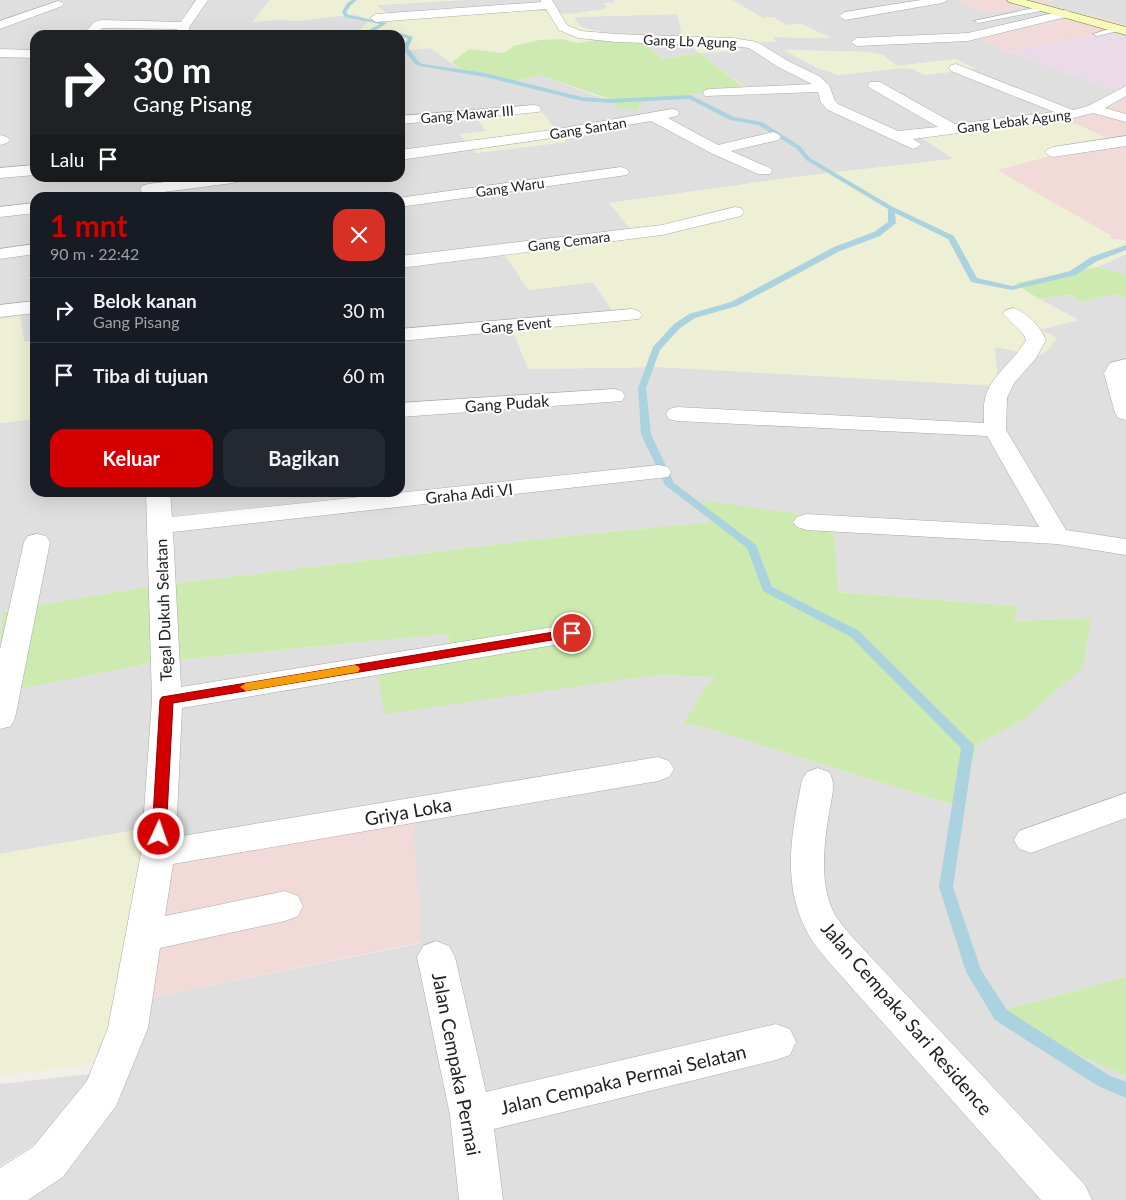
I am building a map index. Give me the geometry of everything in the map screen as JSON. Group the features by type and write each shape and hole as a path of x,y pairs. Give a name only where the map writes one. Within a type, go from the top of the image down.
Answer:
{"street":[{"path":"94,30 101,24 185,22 202,0"},
{"path":"845,16 942,0"},
{"path":"1014,0 1027,4 1044,4 1066,14 1124,29"},
{"path":"376,18 548,3"},
{"name":"Gang Lb Agung","path":"548,3 559,21 569,31 589,36 733,42 753,45 783,64 814,79 824,88 828,103 833,107 913,144"},
{"path":"0,25 58,4"},
{"path":"857,42 968,37 1066,14"},
{"path":"0,16 21,18"},
{"path":"0,53 30,54"},
{"path":"0,68 20,54"},
{"path":"956,68 1073,114"},
{"path":"875,85 953,129"},
{"path":"710,93 824,88"},
{"name":"Gang Lebak Agung","path":"898,136 1073,114 1092,109 1126,90"},
{"name":"Gang Mawar III","path":"405,120 534,109"},
{"path":"1092,109 1126,118"},
{"name":"Gang Santan","path":"405,154 552,134 672,114"},
{"path":"655,117 716,150 764,171"},
{"path":"716,150 774,137"},
{"path":"1053,152 1126,141"},
{"path":"0,173 30,170"},
{"name":"Gang Waru","path":"405,201 621,172"},
{"path":"146,192 208,182"},
{"path":"0,212 30,209"},
{"name":"Gang Cemara","path":"405,261 662,230 735,212"},
{"path":"0,254 30,251"},
{"path":"0,312 30,308"},
{"path":"1013,314 1033,333 1036,340 1034,348 1004,381 996,398 994,430 1057,536"},
{"name":"Gang Event","path":"405,335 632,315"},
{"path":"1126,366 1118,368 1115,373 1126,413"},
{"name":"Gang Pudak","path":"405,410 614,396"},
{"path":"677,414 994,430"},
{"name":"Graha Adi VI","path":"160,526 659,472"},
{"name":"Tegal Dukuh Selatan","path":"0,1193 48,1162 102,1093 128,1028 158,853 167,700 158,497"},
{"path":"806,522 1057,536 1126,547"},
{"path":"0,718 37,542"},
{"path":"167,700 572,633"},
{"name":"Griya Loka","path":"158,853 658,769"},
{"name":"Jalan Cempaka Sari Residence","path":"818,780 807,847 808,884 818,918 840,949 1070,1200"},
{"path":"1032,840 1126,805"},
{"path":"145,936 285,906"},
{"name":"Jalan Cempaka Permai","path":"436,957 471,1115 481,1200"},
{"name":"Jalan Cempaka Permai Selatan","path":"471,1115 776,1042"}],"lane":[{"path":"978,21 1044,4"},
{"path":"1096,34 1124,29"}],"shaded area":[{"path":"0,0 270,0 253,22 280,19 295,21 357,14 368,22 360,30 30,30 30,182 405,182 405,50 430,48 463,71 508,83 539,75 638,111 639,105 649,100 744,86 699,53 663,59 637,38 616,36 581,27 573,17 677,14 683,39 742,50 729,43 770,37 830,38 802,24 786,25 773,17 763,18 732,0 967,0 957,2 990,13 1054,0 1126,0 1126,25 1090,14 980,38 1008,52 1126,94 1126,99 1109,108 1060,117 915,133 954,159 803,176 610,203 634,234 528,290 593,282 616,315 528,369 656,367 995,347 1039,330 1078,320 1039,299 1071,295 1081,302 1116,294 1126,299 1126,977 1000,1011 1056,1045 1126,1076 1126,1200 12,1200 69,1167 134,1001 421,943 154,841 142,829 0,854 0,693 156,662 448,634 451,660 656,675 717,677 704,689 683,723 709,729 960,807 977,745 1023,720 1090,618 1013,621 1017,606 838,592 701,500 711,522 558,537 146,587 3,611 0,641 0,423 30,420 30,497 405,497 405,192 30,192 30,341 24,342 20,316 0,319","holes":["785,50 867,52 883,55 897,66 956,59 975,69 924,75 913,69 901,68 838,75","539,109 566,142 476,153 461,135 487,131 475,116"]},
{"path":"465,0 613,0 617,3 604,4 608,7 600,10 571,14 392,17 375,5"},
{"path":"967,0 1054,0 990,13 956,2"},
{"path":"1090,14 1126,25 1126,28 1008,52 980,38"},
{"path":"1126,28 1126,94 1008,52"},
{"path":"1126,99 1126,142 1119,143 1126,147 1126,241 1107,238 996,170 1057,154 1117,143 1060,117 1109,108"},
{"path":"1126,254 1126,275 1097,267"},
{"path":"412,810 422,942 134,1001 154,841"},
{"path":"99,1073 45,1138 0,1166 0,1084"}],"green space":[{"path":"270,0 465,0 376,5 392,17 532,10 571,14 600,10 608,7 604,3 616,2 613,0 732,0 763,18 773,17 786,25 802,24 831,38 772,37 777,42 730,43 743,51 699,53 683,39 677,14 574,17 581,27 616,36 578,43 561,39 513,46 504,53 469,49 452,62 430,48 405,51 405,30 359,30 368,22 357,14 295,21 280,19 253,22"},
{"path":"616,36 637,38 663,59 699,53 744,87 649,100 639,105 638,111 617,107 612,100 539,75 508,83 463,71 452,62 469,49 504,53 513,46 540,40 561,39 578,43"},
{"path":"784,50 867,52 883,55 897,66 956,59 975,69 924,75 913,69 901,68 838,75 817,68"},
{"path":"539,109 566,142 476,153 460,134 486,131 474,115"},
{"path":"1060,117 1118,143 1057,154 997,170 1112,236 1109,238 1126,241 1126,254 1097,267 1015,283 1039,299 1079,320 1040,329 1057,338 1047,351 1038,356 995,347 998,386 656,367 528,369 511,326 615,315 593,282 528,290 502,250 634,233 609,203 803,176 953,159 914,132"},
{"path":"1126,142 1126,147 1118,143"},
{"path":"1097,267 1126,275 1126,299 1116,294 1081,302 1071,295 1039,299 1015,283"},
{"path":"20,316 24,342 30,341 30,420 0,423 0,319"},
{"path":"701,500 833,519 838,592 1018,606 1014,621 1091,618 1083,667 1023,720 977,745 960,807 709,729 683,723 704,689 716,677 656,675 384,714 377,666 451,660 448,634 156,662 0,693 0,641 3,611 146,587 558,537 710,522"},
{"path":"142,829 154,841 126,1060 0,1075 0,854"},
{"path":"1126,977 1126,1076 1056,1045 1000,1011"}],"waterway":[{"path":"355,0 349,4 344,12 347,16 385,23 372,30"},
{"path":"405,36 411,38 405,48"},
{"path":"405,48 417,63 422,65 485,75 582,99 610,101 690,97 732,119 760,123 798,147 808,159 891,208"},
{"path":"891,208 951,238 974,280 1012,288 1073,273 1094,259 1126,247"},
{"path":"891,208 892,223 877,234 837,249 734,304 692,316 677,326 656,349 642,388 646,434 670,485 752,547 767,589 855,634 968,747 946,887 974,972 1001,1015 1104,1081 1126,1090"}],"slow traffic":[{"path":"246,687 354,669"}],"route":[{"path":"159,834 167,700 572,633"}]}
